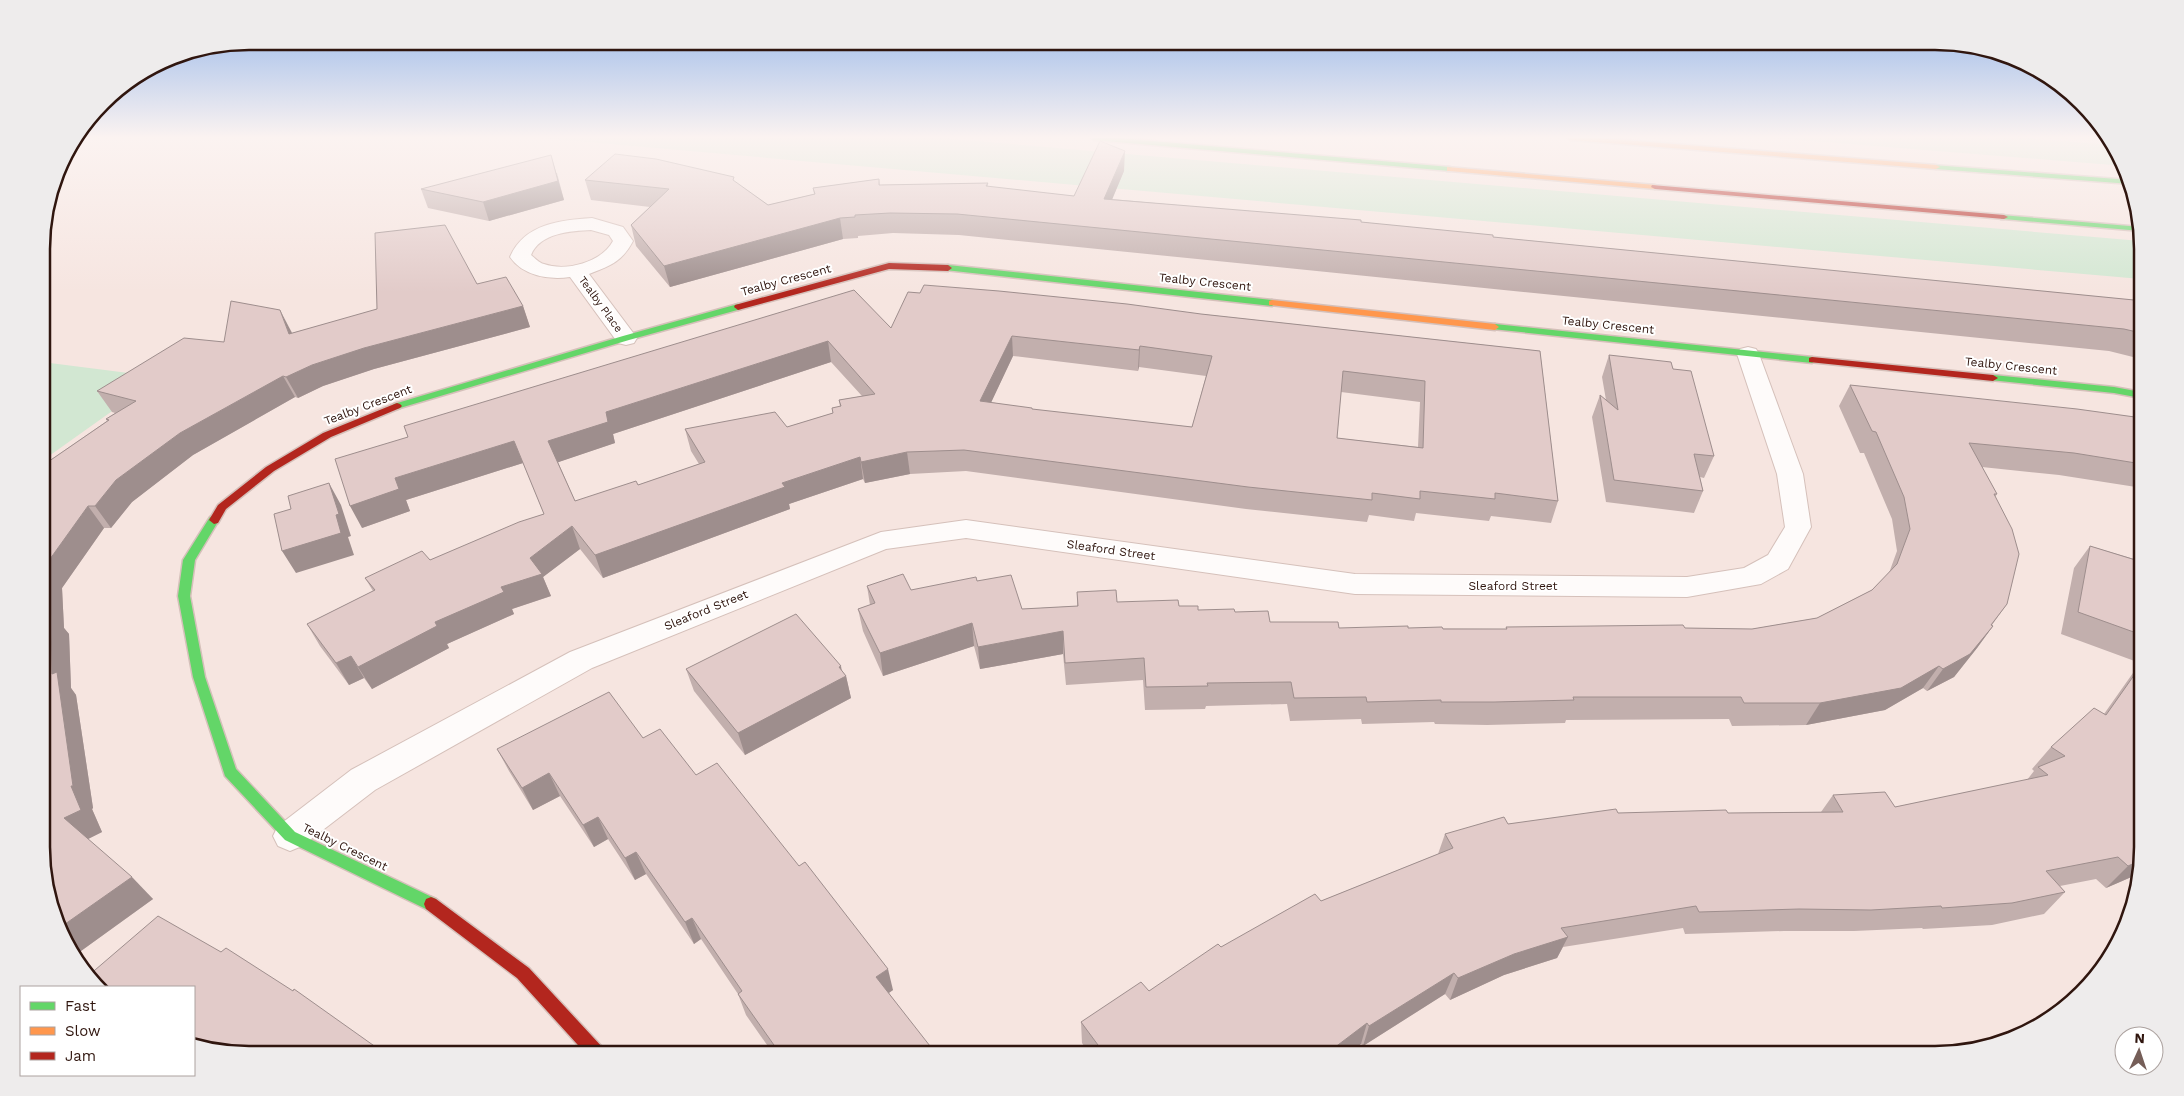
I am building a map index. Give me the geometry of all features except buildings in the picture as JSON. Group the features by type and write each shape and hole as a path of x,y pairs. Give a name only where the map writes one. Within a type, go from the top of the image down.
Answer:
{"main road":[{"path":"1676,189 2133,229"},
{"name":"Tealby Crescent","path":"590,1046 524,973 435,906 290,836 230,772 199,677 184,596 189,560 222,507 270,469 319,440 388,410 626,338 889,266 925,266 2134,394"}],"street":[{"name":"Tealby Place","path":"576,271 626,338"},
{"name":"Sleaford Street","path":"290,836 364,780 581,660 881,541 966,529 1355,584 1687,587 1752,577 1778,562 1798,527 1790,474 1748,354"}],"green space":[{"path":"1122,189 1537,189 2134,240 2134,278"},
{"path":"50,363 160,377 50,455"}],"traffic: fast":[{"path":"2004,217 2133,228"},
{"path":"948,268 1272,303"},
{"path":"397,406 738,307"},
{"path":"1495,327 1812,360"},
{"path":"1993,378 2134,394"},
{"path":"214,520 189,560 184,596 199,677 230,772 290,836 431,904"}],"traffic: slow":[{"path":"1272,303 1495,327"}],"traffic: jam":[{"path":"1680,189 2004,217"},
{"path":"738,307 889,266 948,268"},
{"path":"1812,360 1993,378"},
{"path":"214,520 222,507 270,469 327,435 397,406"},
{"path":"431,904 523,973 590,1046"}]}
